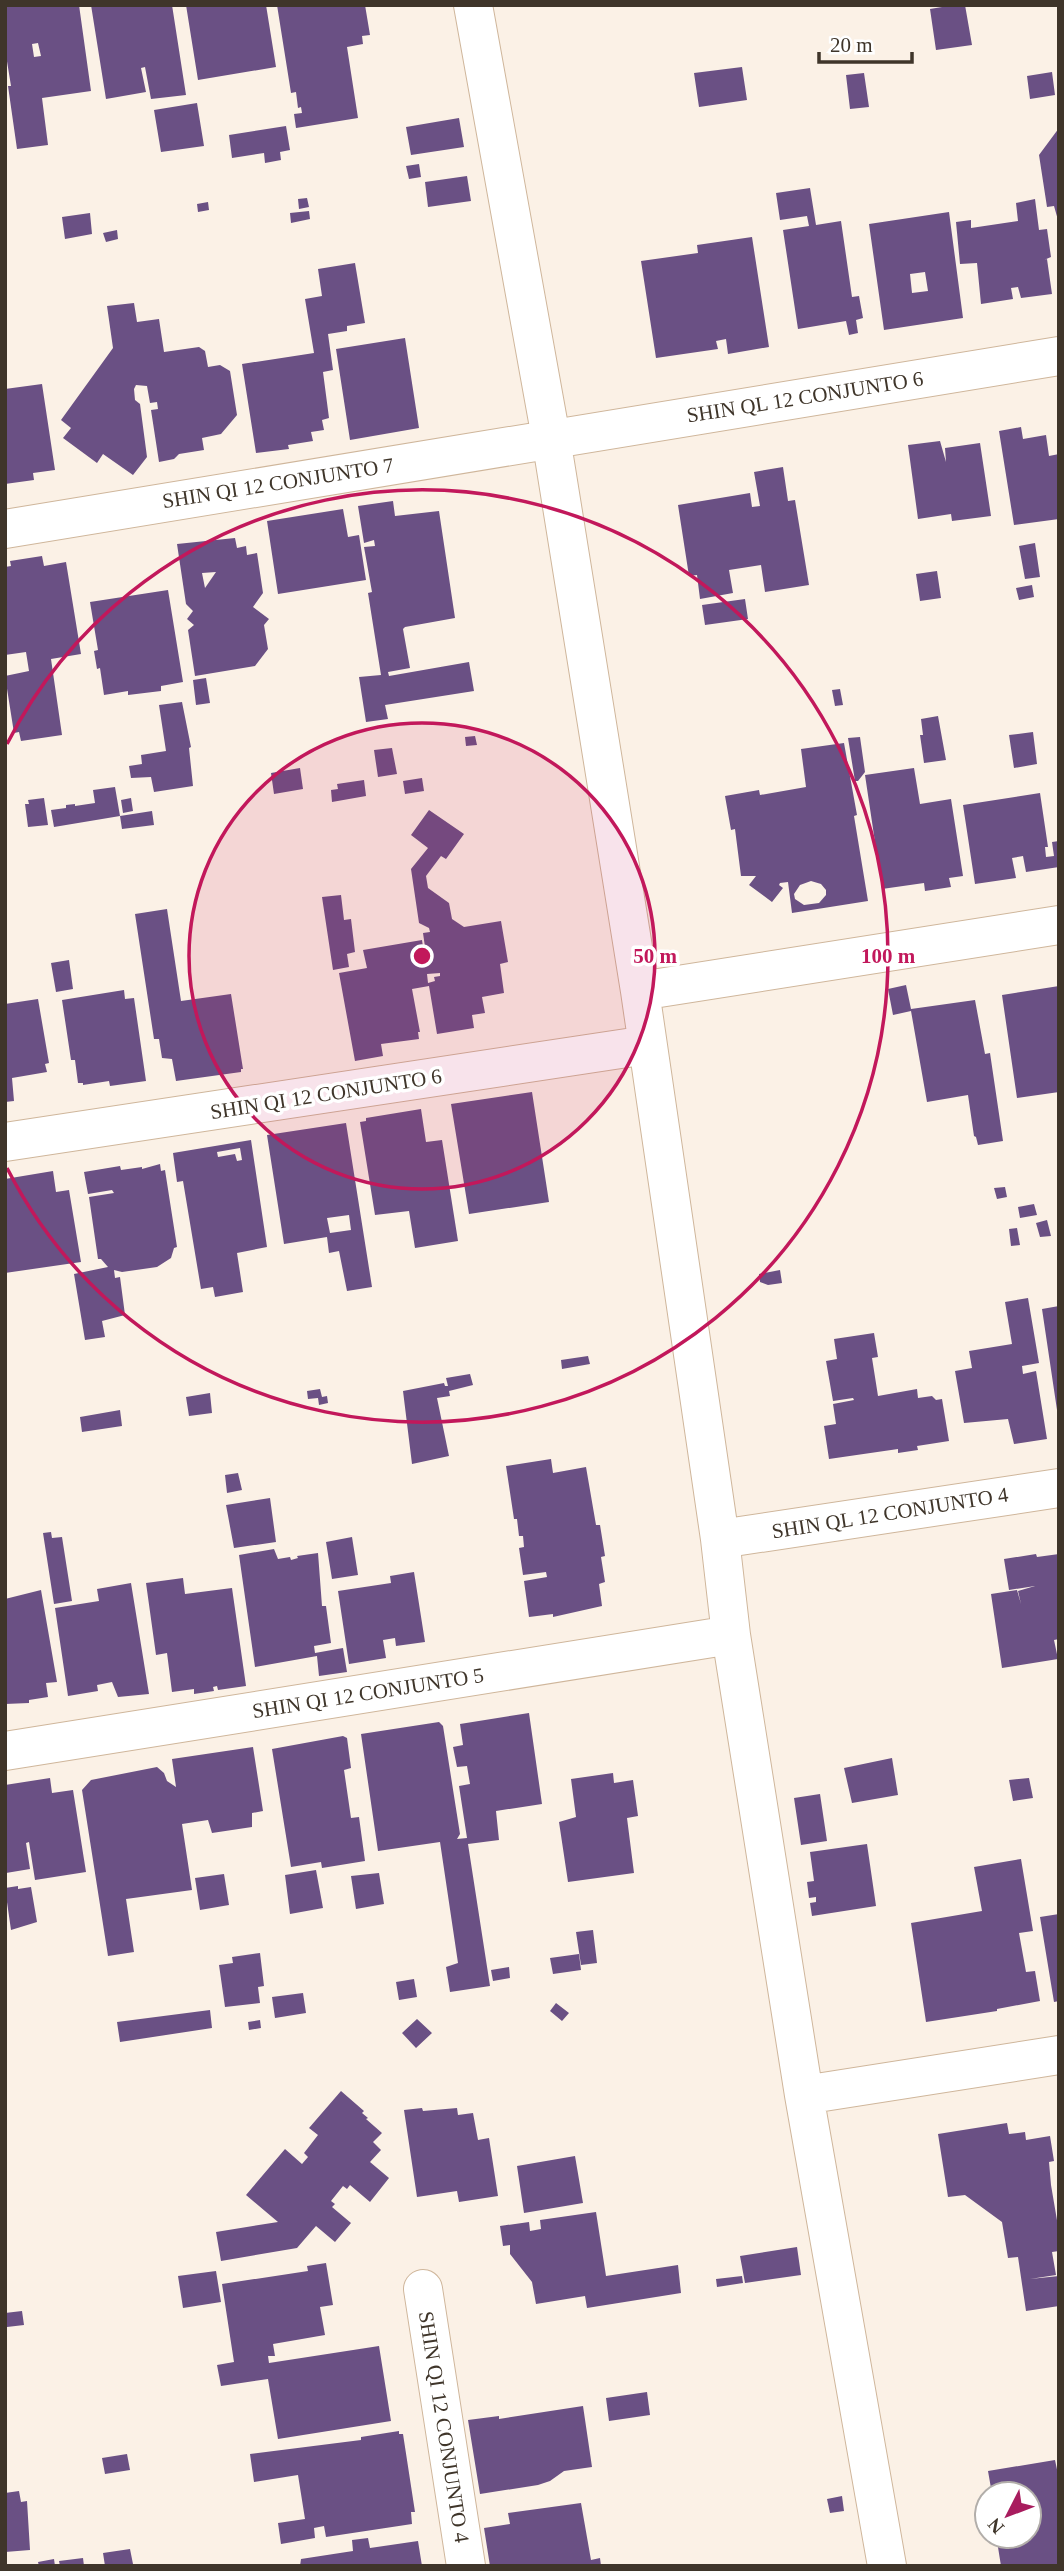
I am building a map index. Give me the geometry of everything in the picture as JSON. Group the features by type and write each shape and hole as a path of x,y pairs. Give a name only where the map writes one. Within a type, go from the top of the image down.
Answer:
{"street":[{"path":"473,5 551,438 640,991 732,1636 804,2095 887,2566"},
{"name":"SHIN QL 12 CONJUNTO 6","path":"551,438 1059,356"},
{"name":"SHIN QI 12 CONJUNTO 7","path":"5,529 551,438"},
{"path":"640,991 1059,925"},
{"name":"SHIN QI 12 CONJUNTO 6","path":"5,1142 647,1045"},
{"name":"SHIN QL 12 CONJUNTO 4","path":"720,1539 1059,1488"},
{"name":"SHIN QI 12 CONJUNTO 5","path":"5,1751 732,1636"},
{"path":"804,2095 1059,2055"},
{"name":"SHIN QI 12 CONJUNTO 4","path":"423,2289 466,2566"}],"building":[{"path":"5,5 79,5 91,91 42,98 48,145 17,149 5,49","holes":["38,43 41,56 34,57 32,44"]},
{"path":"91,5 172,5 186,95 151,99 145,67 141,68 146,92 106,99"},
{"path":"186,5 266,5 276,67 198,80"},
{"path":"277,5 365,5 370,35 362,36 363,44 347,47 358,118 296,128 294,114 302,113 301,107 298,108 296,92 291,93"},
{"path":"965,5 972,45 936,50 930,9"},
{"path":"742,67 747,100 699,107 694,73"},
{"path":"1052,72 1055,95 1030,99 1027,76"},
{"path":"864,73 869,107 850,109 846,75"},
{"path":"197,103 204,146 161,152 154,110"},
{"path":"459,118 464,147 411,155 406,127"},
{"path":"286,126 290,150 280,152 281,160 265,163 264,153 232,158 229,135"},
{"path":"1059,128 1058,220 1054,206 1047,207 1039,155"},
{"path":"419,164 421,177 409,179 406,166"},
{"path":"467,176 471,201 428,207 425,182"},
{"path":"810,188 816,225 841,221 852,297 859,296 863,318 856,320 858,333 849,335 846,321 798,329 783,230 809,226 807,216 780,220 776,193"},
{"path":"307,198 309,207 299,209 298,199"},
{"path":"1035,199 1039,230 1047,229 1051,257 1044,260 1047,259 1052,294 1021,298 1018,287 1011,288 1013,299 981,304 977,263 960,264 956,222 971,220 971,228 1018,221 1016,203"},
{"path":"208,202 209,210 198,212 197,204"},
{"path":"309,211 310,219 291,223 290,213"},
{"path":"949,212 963,318 884,330 869,224","holes":["925,272 928,291 912,293 910,274"]},
{"path":"90,213 92,234 65,239 62,217"},
{"path":"117,230 118,239 106,242 103,233"},
{"path":"752,237 769,347 728,354 726,339 716,341 718,349 656,358 641,261 698,253 697,245"},
{"path":"355,263 365,323 347,326 347,331 328,334 333,370 323,372 329,418 322,420 324,430 311,432 313,441 288,445 289,449 256,453 242,364 314,353 305,299 322,296 318,269"},
{"path":"134,303 137,322 159,319 164,352 199,347 205,351 208,367 220,365 230,371 237,415 221,434 202,438 204,450 179,454 174,459 159,462 151,410 158,409 157,402 150,403 147,386 136,385 135,400 140,404 147,457 133,475 103,454 97,463 63,438 71,428 61,420 113,348 107,306"},
{"path":"405,338 419,428 350,440 336,349"},
{"path":"42,384 55,470 33,473 34,480 5,484 5,389"},
{"path":"1021,427 1023,439 1046,435 1049,456 1059,454 1059,519 1014,525 999,431"},
{"path":"940,441 946,462 945,448 980,443 991,516 952,521 951,514 918,519 908,445"},
{"path":"783,467 788,501 795,500 809,585 765,592 761,565 729,570 733,593 700,599 697,575 689,576 678,505 750,493 752,507 760,506 754,472"},
{"path":"393,501 395,516 439,511 455,618 405,627 403,629 410,668 388,672 389,676 469,662 474,691 385,705 388,719 366,722 359,677 381,675 364,547 375,546 374,540 364,543 358,506"},
{"path":"343,509 348,537 359,535 366,580 278,594 267,521"},
{"path":"235,538 237,548 246,546 247,555 257,553 263,593 253,607 269,619 264,625 268,649 255,666 195,676 188,630 194,625 187,619 193,611 186,604 177,544","holes":["216,572 205,588 202,573"]},
{"path":"1035,543 1040,577 1025,579 1019,546"},
{"path":"42,556 44,566 66,562 81,654 51,659 62,735 21,741 19,732 14,733 5,676 29,671 26,652 5,655 5,567 11,566 10,561"},
{"path":"937,571 941,598 920,601 916,574"},
{"path":"1032,585 1034,597 1019,600 1016,588"},
{"path":"168,590 183,682 161,686 161,691 128,695 128,691 104,695 94,651 98,650 90,602"},
{"path":"745,599 748,619 705,625 702,605"},
{"path":"206,678 210,703 196,705 193,680"},
{"path":"840,689 843,705 835,706 832,690"},
{"path":"182,702 191,747 193,786 154,792 151,777 131,778 129,766 142,764 141,755 166,751 159,705"},
{"path":"938,716 946,760 924,763 921,719"},
{"path":"1033,732 1037,764 1014,768 1009,735"},
{"path":"475,736 477,745 466,746 465,737"},
{"path":"860,737 865,772 855,781 848,738"},
{"path":"844,743 868,901 792,913 788,882 780,883 783,888 772,902 749,885 756,876 741,876 735,829 731,830 725,796 759,790 760,795 806,787 801,749","holes":["811,881 821,884 826,895 819,903 804,905 795,899 794,894 800,885"]},
{"path":"392,748 397,774 378,777 374,750"},
{"path":"300,768 303,789 274,794 271,773"},
{"path":"914,768 920,804 951,799 963,876 949,878 951,887 925,891 924,883 882,889 865,775"},
{"path":"422,778 424,791 405,794 403,781"},
{"path":"364,780 366,796 332,802 331,790 338,789 337,784"},
{"path":"115,787 120,816 54,827 51,810 66,808 66,805 95,803 93,790"},
{"path":"1040,793 1048,847 1045,847 1046,857 1054,856 1052,842 1059,841 1059,867 1026,872 1023,856 1012,858 1016,878 975,884 963,805"},
{"path":"44,798 48,825 28,827 25,804 29,804 28,800"},
{"path":"131,798 133,811 123,813 121,800"},
{"path":"429,810 464,834 446,859 441,856 426,876 428,888 449,903 452,919 464,927 501,921 508,962 500,964 504,993 482,997 485,1013 472,1015 474,1028 437,1034 429,986 412,989 419,1039 381,1044 383,1056 355,1061 339,973 367,968 363,950 422,940 425,947 423,933 430,932 429,928 419,923 411,869 428,848 411,835","holes":["440,973 440,976 434,977 435,981 428,983 427,974"]},
{"path":"152,811 154,825 122,829 120,816"},
{"path":"341,895 344,920 351,919 355,952 347,954 349,967 333,970 322,897"},
{"path":"167,909 181,1001 231,994 243,1069 241,1072 176,1081 172,1059 162,1058 159,1039 154,1039 135,914"},
{"path":"69,960 73,989 56,992 51,963"},
{"path":"906,985 911,1009 975,1000 985,1054 990,1053 1003,1141 978,1145 974,1136 968,1095 927,1102 911,1011 893,1015 888,989"},
{"path":"1059,986 1059,1092 1017,1098 1002,995"},
{"path":"124,990 125,999 134,998 146,1081 110,1086 109,1081 83,1085 78,1083 75,1060 71,1060 62,1000"},
{"path":"38,999 49,1063 45,1064 47,1072 12,1078 14,1101 5,1102 5,1004"},
{"path":"532,1092 549,1202 469,1214 451,1104"},
{"path":"421,1109 426,1142 442,1140 458,1241 415,1248 409,1211 375,1215 360,1122 366,1121 366,1118"},
{"path":"346,1123 372,1287 347,1291 339,1251 329,1253 327,1237 284,1244 267,1135","holes":["349,1215 351,1230 330,1233 327,1218"]},
{"path":"251,1140 267,1247 237,1253 243,1292 215,1297 213,1287 201,1289 183,1181 177,1182 173,1153","holes":["240,1148 242,1160 237,1161 235,1154 218,1157 217,1152"]},
{"path":"160,1164 161,1171 165,1170 177,1247 174,1248 171,1258 157,1267 122,1272 114,1270 115,1278 120,1277 125,1315 102,1321 105,1337 85,1340 74,1274 108,1267 98,1259 89,1197 114,1193 112,1190 88,1194 84,1172 120,1166 121,1170 142,1169"},
{"path":"53,1171 56,1192 69,1190 81,1262 5,1273 5,1179"},
{"path":"1005,1187 1007,1197 997,1199 994,1188"},
{"path":"1034,1204 1037,1215 1020,1218 1018,1207"},
{"path":"1047,1220 1051,1236 1040,1237 1036,1223"},
{"path":"1017,1228 1020,1245 1011,1246 1009,1229"},
{"path":"780,1270 782,1283 768,1285 760,1282 759,1274"},
{"path":"1028,1298 1039,1363 1022,1366 1023,1374 1036,1371 1047,1439 1014,1444 1008,1419 964,1423 955,1371 972,1368 969,1351 1012,1344 1005,1302"},
{"path":"1059,1306 1059,1410 1057,1410 1042,1309"},
{"path":"874,1333 878,1357 872,1358 878,1396 917,1389 918,1398 932,1396 936,1400 942,1399 949,1441 917,1446 918,1450 898,1453 898,1449 829,1459 824,1426 836,1424 833,1404 854,1400 833,1401 826,1361 837,1359 834,1339"},
{"path":"588,1356 590,1364 562,1369 561,1360"},
{"path":"470,1374 473,1385 449,1391 450,1396 437,1398 449,1456 412,1464 403,1391 444,1383 448,1386 446,1378"},
{"path":"320,1389 322,1397 327,1396 328,1403 319,1405 318,1398 308,1399 307,1391"},
{"path":"210,1393 212,1413 189,1416 186,1397"},
{"path":"120,1410 122,1426 82,1432 80,1417"},
{"path":"551,1459 553,1473 586,1467 596,1525 600,1525 605,1556 601,1557 605,1582 599,1584 602,1606 553,1617 553,1614 529,1617 524,1581 547,1577 546,1572 523,1575 519,1548 524,1547 523,1536 519,1536 517,1519 514,1519 506,1466"},
{"path":"238,1473 242,1490 227,1493 225,1475"},
{"path":"270,1498 276,1542 234,1548 226,1505"},
{"path":"51,1532 52,1538 62,1537 72,1601 54,1604 43,1533"},
{"path":"352,1537 358,1575 332,1579 326,1542"},
{"path":"274,1549 278,1559 290,1557 291,1560 298,1558 297,1556 318,1553 322,1606 326,1606 331,1643 314,1646 315,1653 343,1648 347,1672 319,1676 317,1656 255,1667 239,1555"},
{"path":"1036,1554 1037,1557 1059,1554 1059,1639 1054,1640 1058,1659 1002,1668 991,1594 1017,1590 1021,1604 1018,1591 1035,1586 1009,1590 1004,1559"},
{"path":"414,1572 425,1642 396,1646 395,1638 383,1640 386,1658 349,1664 338,1591 391,1583 390,1576"},
{"path":"183,1578 185,1594 232,1588 246,1686 218,1690 217,1686 213,1687 214,1691 194,1694 194,1689 172,1692 167,1653 156,1655 146,1583"},
{"path":"131,1583 149,1694 118,1697 112,1682 97,1685 98,1691 68,1696 55,1608 99,1601 97,1589"},
{"path":"41,1590 57,1682 46,1683 48,1697 29,1700 29,1703 5,1704 5,1599"},
{"path":"529,1713 542,1804 496,1811 499,1840 468,1844 490,1986 450,1992 446,1967 458,1963 440,1842 378,1851 361,1734 439,1722 443,1726 460,1834 457,1839 467,1838 459,1786 470,1784 467,1766 457,1767 453,1747 463,1745 460,1724"},
{"path":"343,1736 347,1738 351,1768 344,1770 351,1818 359,1817 365,1861 322,1868 321,1862 291,1867 272,1749"},
{"path":"253,1747 263,1811 252,1813 252,1827 212,1833 208,1820 182,1824 192,1890 126,1899 134,1952 108,1956 82,1790 91,1780 157,1767 164,1773 167,1781 176,1787 172,1759"},
{"path":"892,1758 898,1795 852,1803 844,1768"},
{"path":"613,1773 614,1783 633,1780 638,1816 627,1818 634,1873 568,1882 559,1822 576,1817 571,1779"},
{"path":"50,1778 52,1793 73,1790 86,1872 35,1880 29,1842 26,1843 30,1869 6,1873 5,1785"},
{"path":"1029,1778 1033,1798 1013,1801 1009,1780"},
{"path":"820,1794 827,1841 801,1845 794,1798"},
{"path":"867,1844 876,1906 812,1916 810,1903 816,1902 816,1897 809,1898 807,1882 814,1881 810,1852"},
{"path":"1021,1859 1033,1931 1019,1933 1026,1972 1035,1971 1040,2001 926,2022 911,1923 982,1911 974,1867"},
{"path":"316,1870 323,1908 290,1914 285,1875"},
{"path":"379,1873 384,1904 356,1909 351,1876"},
{"path":"224,1874 229,1905 200,1910 195,1878"},
{"path":"18,1886 18,1889 31,1887 37,1922 11,1930 5,1888"},
{"path":"1059,1914 1059,2001 1054,2002 1040,1917"},
{"path":"593,1930 597,1963 581,1965 576,1932"},
{"path":"260,1953 264,1986 258,1987 260,2003 225,2007 219,1965 233,1963 232,1957"},
{"path":"579,1954 581,1970 553,1974 550,1958"},
{"path":"509,1967 510,1978 493,1981 491,1970"},
{"path":"414,1979 417,1997 399,2000 396,1982"},
{"path":"303,1993 306,2013 275,2018 272,1997"},
{"path":"556,2003 569,2013 562,2021 550,2011"},
{"path":"210,2010 212,2028 120,2042 117,2022"},
{"path":"417,2019 432,2033 416,2048 402,2033"},
{"path":"260,2020 261,2028 249,2030 248,2022"},
{"path":"341,2091 364,2111 362,2113 368,2118 366,2119 382,2133 373,2142 381,2150 370,2162 389,2178 370,2202 350,2185 347,2189 343,2186 331,2201 335,2204 332,2207 351,2223 335,2242 316,2226 297,2248 221,2261 216,2232 278,2222 246,2195 285,2149 302,2164 308,2157 304,2153 318,2135 309,2128"},
{"path":"422,2108 423,2111 457,2108 458,2115 473,2113 478,2140 489,2138 498,2196 459,2202 457,2191 417,2197 404,2110"},
{"path":"1007,2123 1009,2134 1025,2132 1026,2140 1050,2136 1054,2161 1049,2162 1051,2185 1059,2232 1059,2251 1052,2252 1056,2275 1030,2279 1059,2276 1059,2306 1026,2311 1018,2257 1008,2258 1002,2222 965,2195 948,2197 938,2134"},
{"path":"575,2156 583,2203 524,2213 517,2166"},
{"path":"596,2212 606,2276 678,2265 681,2293 587,2308 585,2296 536,2304 532,2282 510,2254 510,2245 503,2246 500,2226 529,2222 530,2231 541,2229 540,2220"},
{"path":"797,2247 801,2275 745,2283 740,2256"},
{"path":"326,2263 333,2305 320,2307 325,2335 273,2344 275,2356 268,2356 269,2363 379,2346 391,2421 278,2439 268,2379 221,2386 217,2365 234,2362 222,2284 308,2271 307,2266"},
{"path":"216,2271 221,2302 183,2308 178,2276"},
{"path":"742,2276 743,2283 717,2287 716,2279"},
{"path":"22,2311 24,2325 7,2327 5,2313"},
{"path":"647,2392 650,2415 609,2421 606,2398"},
{"path":"583,2406 592,2467 564,2471 550,2481 538,2485 480,2494 468,2420 499,2416 499,2419"},
{"path":"399,2431 399,2434 403,2434 415,2512 411,2512 412,2524 326,2537 324,2526 314,2528 315,2538 281,2544 278,2523 305,2519 298,2475 254,2482 250,2454 361,2440 361,2437"},
{"path":"127,2454 130,2470 105,2474 102,2458"},
{"path":"1055,2460 1059,2479 1059,2566 1001,2566 998,2550 1043,2550 1043,2480 990,2480 988,2471"},
{"path":"19,2491 21,2502 27,2501 30,2550 5,2552 5,2493"},
{"path":"842,2496 844,2511 830,2513 827,2499"},
{"path":"581,2503 591,2560 600,2558 601,2566 490,2566 484,2528 510,2524 508,2513"},
{"path":"368,2538 370,2548 418,2541 422,2566 300,2566 301,2559 353,2551 352,2540"},
{"path":"130,2549 133,2564 105,2566 103,2553"},
{"path":"83,2558 84,2566 60,2566 59,2561"},
{"path":"54,2559 55,2566 39,2566 38,2562"}]}
